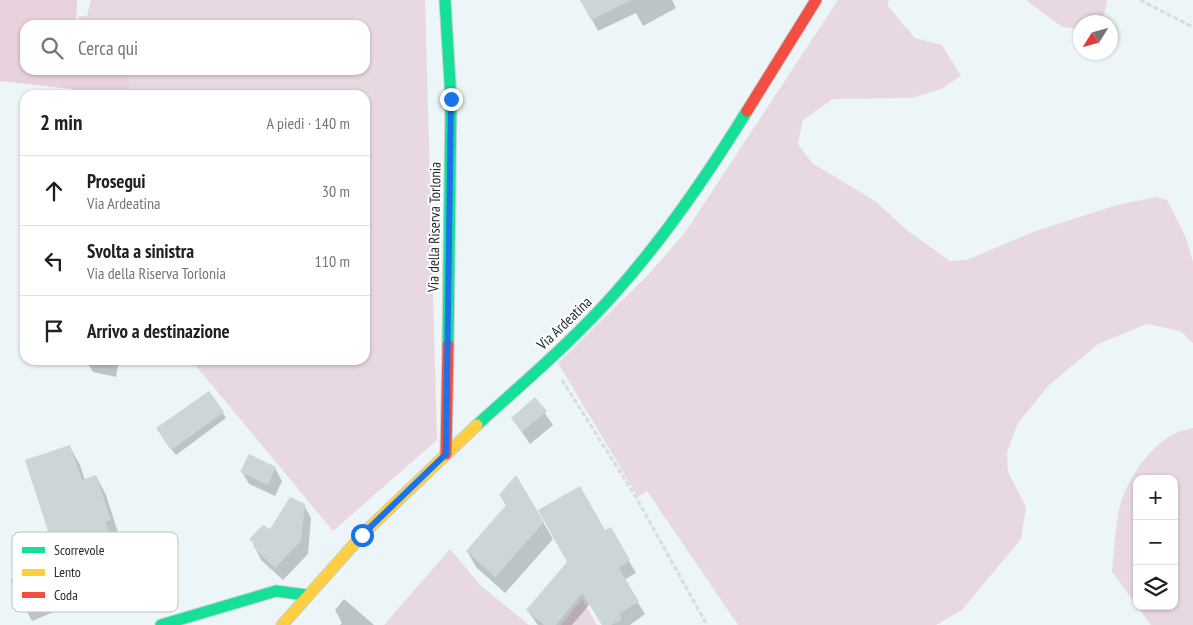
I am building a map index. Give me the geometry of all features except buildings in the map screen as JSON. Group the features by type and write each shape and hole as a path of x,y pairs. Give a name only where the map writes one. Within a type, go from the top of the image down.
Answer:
{"main road":[{"name":"Via della Riserva Torlonia","path":"446,0 451,99 446,454"},
{"name":"Via Ardeatina","path":"282,625 306,595 362,535 619,290 670,228 816,0"},
{"path":"161,625 276,591 306,595"}],"path":[{"path":"1140,0 1193,27"},
{"path":"548,359 633,492 707,625"}],"shaded area":[{"path":"0,0 77,0 76,20 20,20 20,75 129,75 130,90 72,90 0,81"},
{"path":"91,0 425,0 437,440 333,531 195,365 370,365 370,90 130,90 129,75 370,75 370,20 78,20 79,16 87,16"},
{"path":"838,0 889,0 887,5 915,38 942,45 961,76 941,89 912,98 833,99 803,120 798,144 812,163 875,201 908,231 950,261 967,260 1033,232 1117,205 1156,197 1167,200 1186,238 1193,262 1193,343 1180,331 1147,324 1098,344 1049,385 1018,423 1007,452 1008,472 1026,507 1021,539 962,610 936,625 738,625 647,491 638,497 558,363 647,276 684,234"},
{"path":"1026,0 1107,0 1103,15 1073,15 1073,28 1062,27"},
{"path":"1193,428 1193,625 1151,625 1140,610 1178,610 1178,475 1134,475 1159,444 1181,431"},
{"path":"1133,476 1133,601 1112,572 1120,506"},
{"path":"450,549 481,586 529,625 384,625"},
{"path":"582,599 597,625 561,625"}],"traffic: fast":[{"path":"445,0 451,99 448,345"},
{"path":"477,425 583,327 634,271 686,204 747,111"},
{"path":"161,625 276,591 306,595"}],"traffic: slow":[{"path":"282,625 365,532 477,425"}],"traffic: jam":[{"path":"747,111 816,0"},
{"path":"446,454 448,345"}],"route":[{"path":"362,535 446,454 451,99"}]}
